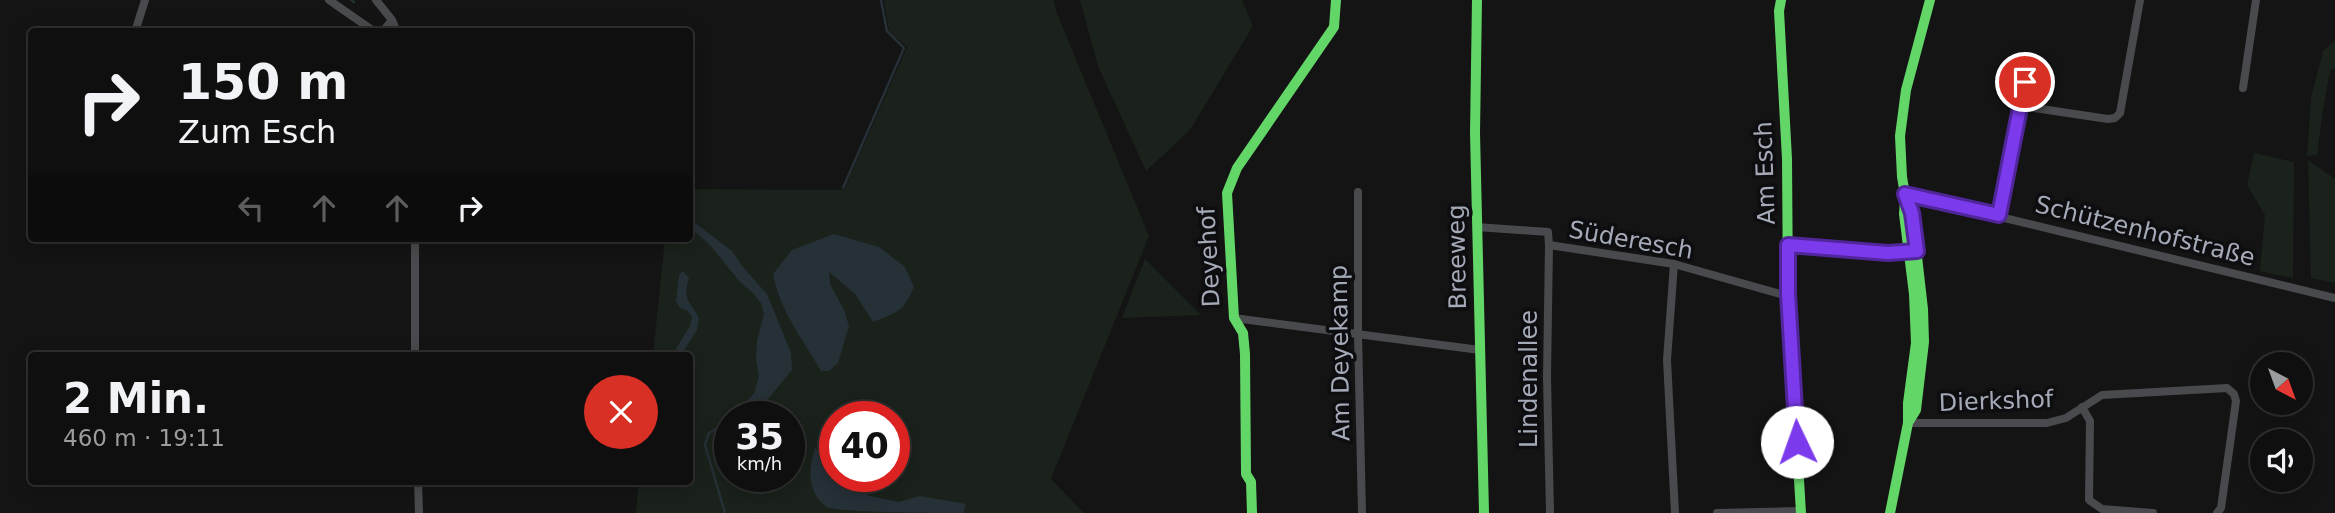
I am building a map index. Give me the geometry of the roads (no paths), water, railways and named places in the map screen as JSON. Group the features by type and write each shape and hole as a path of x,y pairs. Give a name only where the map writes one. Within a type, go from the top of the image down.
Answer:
{"street":[{"path":"136,28 145,0"},
{"path":"329,0 371,28"},
{"path":"376,0 395,28"},
{"name":"Deyehof","path":"1252,513 1251,482 1247,474 1245,354 1243,333 1234,318 1227,192 1237,168 1334,27 1336,0"},
{"name":"Breeweg","path":"1477,0 1477,228 1484,513"},
{"name":"Am Esch","path":"1781,0 1788,294 1801,512"},
{"path":"1890,513 1908,423 1907,410 1914,373 1916,341 1913,252 1904,214 1905,194 1900,153 1902,118 1906,90 1930,0"},
{"path":"2021,106 2115,118 2120,113 2140,0"},
{"path":"2243,88 2256,0"},
{"path":"382,28 392,20"},
{"path":"1999,215 2029,58"},
{"name":"Am Deyekamp","path":"1358,192 1362,513"},
{"name":"Schützenhofstraße","path":"1905,194 2335,298"},
{"name":"Süderesch","path":"1477,228 1548,232 1549,245 1674,264 1788,294"},
{"path":"415,242 415,352"},
{"name":"Lindenallee","path":"1549,245 1547,377 1550,513"},
{"path":"1788,245 1888,253 1913,252"},
{"path":"1674,264 1667,360 1675,513"},
{"path":"1234,318 1480,350"},
{"name":"Dierkshof","path":"1908,423 2048,424 2066,418 2102,395 2223,387 2231,389 2236,401 2221,508 2217,513"},
{"name":"Dierkshof","path":"2082,407 2090,421 2089,500 2102,509 2153,513"},
{"path":"418,485 419,513"},
{"path":"1717,513 1801,512"}],"waterway":[{"path":"843,188 904,48 887,31 881,0"},
{"path":"714,430 709,433 705,445 714,476"},
{"path":"719,492 725,513"}]}
